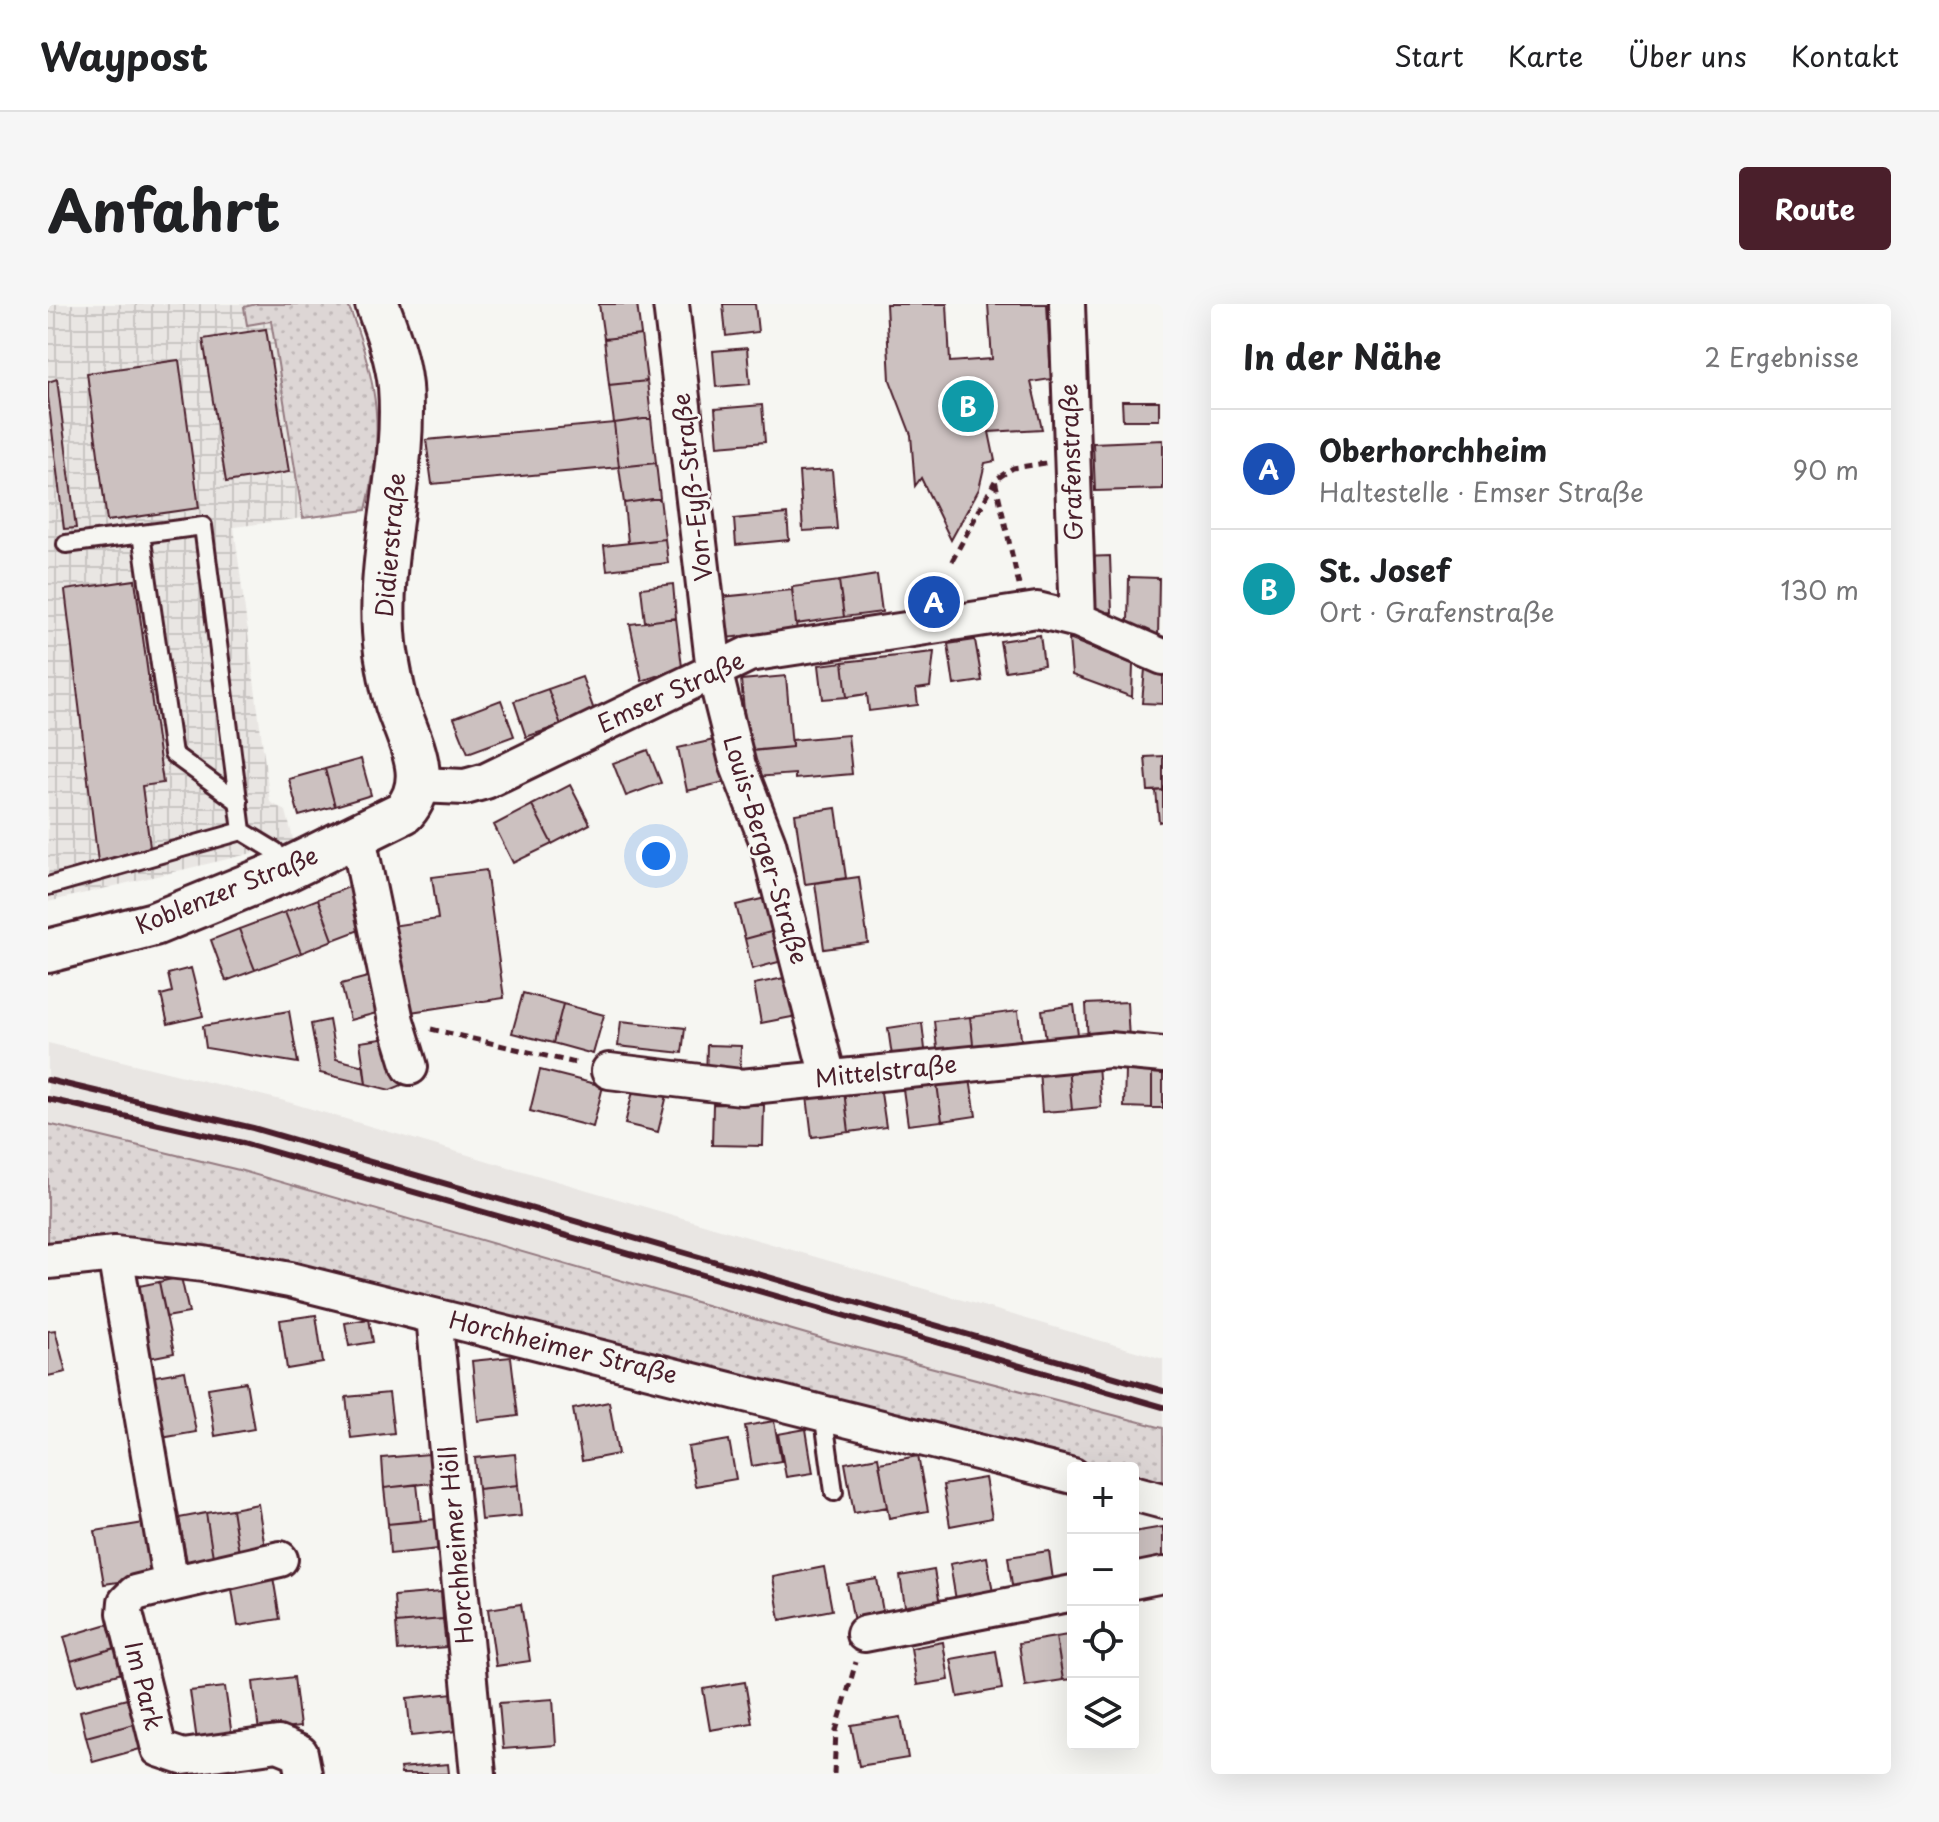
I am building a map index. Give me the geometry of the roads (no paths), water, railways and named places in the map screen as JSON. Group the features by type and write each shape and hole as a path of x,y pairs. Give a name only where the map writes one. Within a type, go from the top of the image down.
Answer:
{"street":[{"name":"Didierstraße","path":"377,304 392,346 400,384 398,465 383,594 389,664 396,702 418,767 419,785"},
{"name":"Von-Eyß-Straße","path":"671,304 714,670"},
{"name":"Grafenstraße","path":"1067,304 1078,620"},
{"name":"Emser Straße","path":"419,785 465,787 486,781 749,654 903,627 1037,610 1078,620 1163,657"},
{"name":"Louis-Berger-Straße","path":"714,670 738,766 768,843 828,1077"},
{"name":"Koblenzer Straße","path":"48,951 154,924 286,870 404,812 413,802 419,785"},
{"path":"358,837 396,1021 410,1067"},
{"name":"Mittelstraße","path":"609,1071 741,1087 1109,1050 1163,1055"},
{"path":"115,1254 171,1584"},
{"name":"Horchheimer Straße","path":"48,1261 115,1254 203,1264 290,1280 1067,1474"},
{"name":"Horchheimer Höll","path":"434,1316 478,1774"},
{"name":"Im Park","path":"280,1559 135,1593 126,1602 125,1613 159,1749 183,1757 278,1744 300,1753 304,1774"},
{"path":"1139,1580 1163,1575"},
{"path":"864,1634 1067,1594"}],"lane":[{"path":"66,544 203,526 242,831"},
{"path":"141,534 173,754 239,802"},
{"path":"48,886 242,831 275,851 286,870"},
{"path":"823,1412 834,1492"}],"railway":[{"path":"48,1080 253,1128 1163,1391"},
{"path":"48,1099 243,1143 1163,1407"}],"place":[{"name":"St. Josef","path":"968,406"},
{"name":"Oberhorchheim","path":"934,602"}]}
